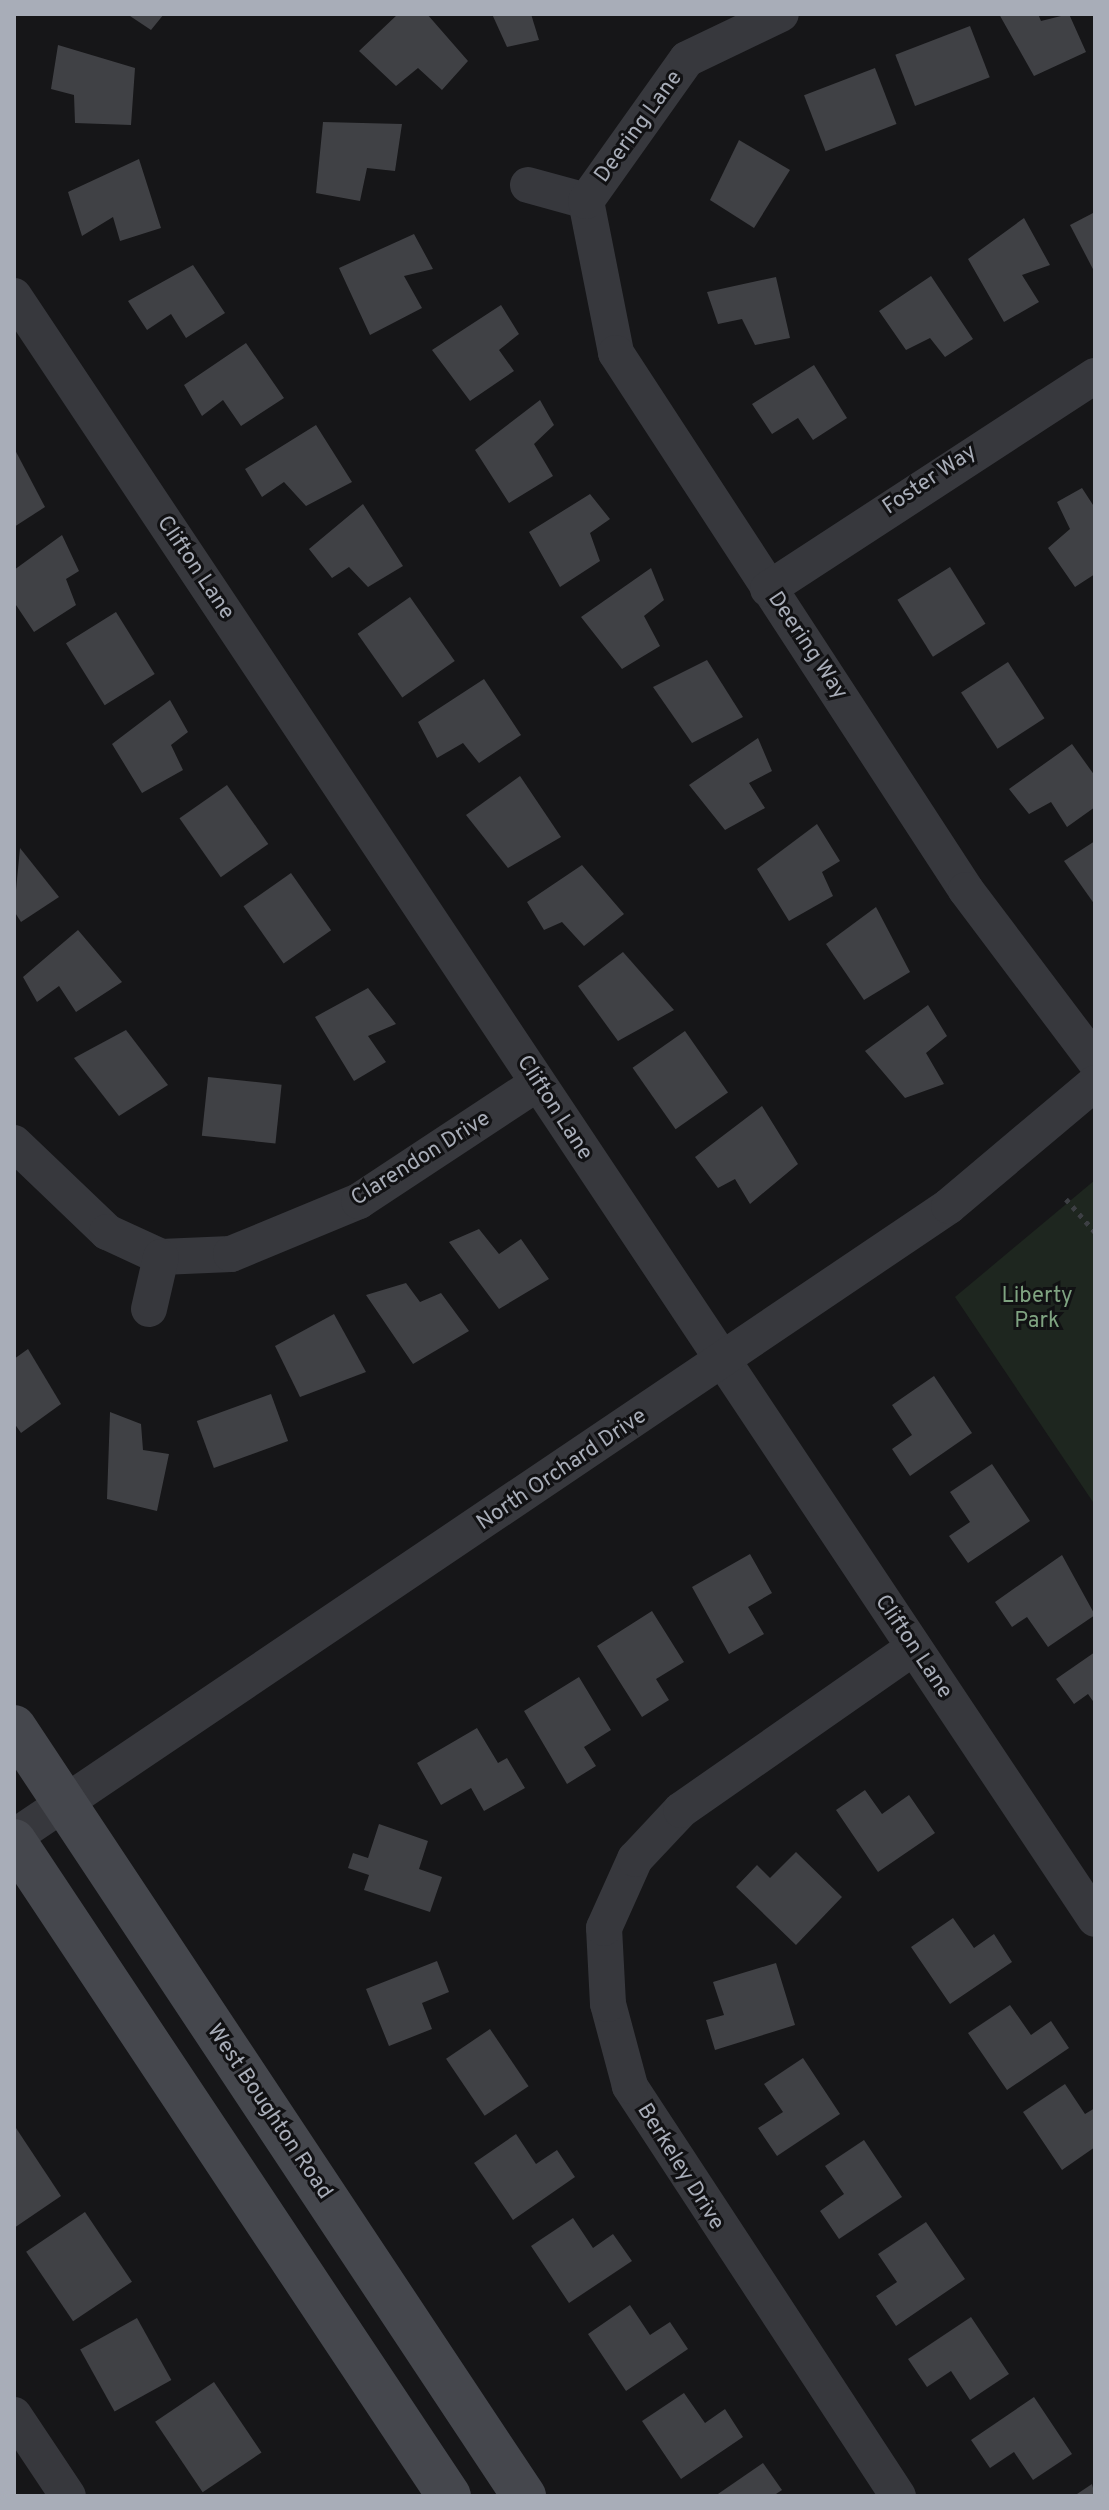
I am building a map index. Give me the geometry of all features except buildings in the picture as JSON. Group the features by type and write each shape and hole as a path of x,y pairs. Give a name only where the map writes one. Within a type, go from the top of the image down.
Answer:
{"main road":[{"name":"West Boughton Road","path":"14,1727 524,2496"},
{"path":"14,1839 449,2496"}],"street":[{"name":"Deering Lane","path":"586,201 687,59 781,14"},
{"path":"528,185 586,201"},
{"name":"Deering Way","path":"586,201 616,353 966,890 1095,1061"},
{"name":"Clifton Lane","path":"14,296 1095,1919"},
{"name":"Foster Way","path":"768,589 1095,376"},
{"name":"Clarendon Drive","path":"14,1143 107,1232 161,1257 231,1254 359,1201 538,1083"},
{"name":"North Orchard Drive","path":"14,1839 949,1206 1095,1083"},
{"path":"149,1309 161,1257"},
{"name":"Berkeley Drive","path":"898,2496 630,2086 608,2004 604,1928 635,1859 681,1810 913,1648"},
{"path":"14,2415 68,2496"}],"path":[{"path":"1066,1199 1095,1232"}],"green space":[{"name":"Liberty Park","path":"1095,1180 1095,1505 955,1297"}]}
